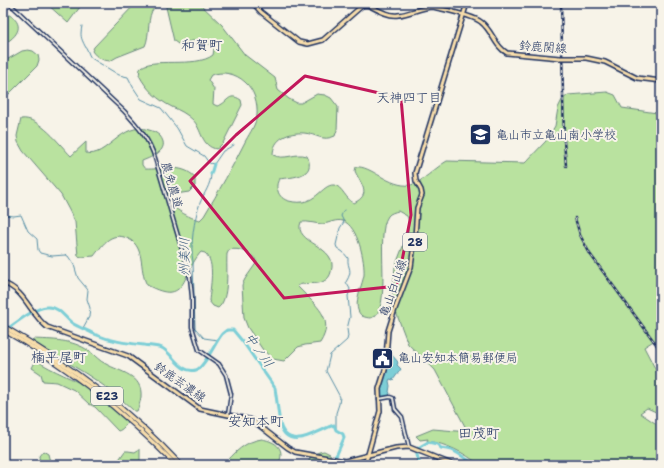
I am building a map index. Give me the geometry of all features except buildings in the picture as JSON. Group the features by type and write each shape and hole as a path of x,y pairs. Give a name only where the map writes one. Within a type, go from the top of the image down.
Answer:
{"highway":[{"name":"E23","path":"3,326 98,393 139,429 176,465"},
{"name":"E23","path":"3,330 24,340 71,369 111,400 152,436 181,465"}],"main road":[{"name":"鈴鹿関線","path":"253,3 261,12 300,42 308,44 323,40 363,6 368,5 393,15 426,7 433,7 482,22 505,52 518,55 586,58 605,62 637,78 648,81 661,81"},
{"name":"亀山白山線","path":"365,465 380,411 379,388 384,375 386,363 388,331 395,309 408,278 416,237 417,208 422,195 416,182 415,173 467,3"},
{"name":"鈴鹿芸濃線","path":"3,283 16,289 41,323 47,327 128,356 200,409 252,420 293,452 337,460 351,460 396,448 409,447 454,465"}],"street":[{"name":"農免農道","path":"10,3 131,119 149,142 190,277 192,296 192,327 199,350 222,367 231,394 228,415"},
{"path":"379,399 390,397 393,398 395,409 402,417 409,447"}],"highlighted area":[{"path":"305,76 401,98 411,215 397,286 284,298 190,181 236,135"}],"green space":[{"path":"46,3 83,3 68,23"},
{"path":"136,3 199,3 222,25 245,55 275,78 278,90 289,99 297,103 301,103 317,94 325,95 331,98 338,107 337,130 335,136 323,138 298,133 283,137 276,144 273,155 277,157 286,157 303,155 307,156 309,163 309,168 302,175 279,179 277,186 279,195 285,200 289,201 298,202 312,199 325,188 334,185 337,186 354,203 363,196 364,193 364,189 355,171 356,167 368,169 395,183 411,185 415,184 447,161 525,163 546,141 555,126 558,108 562,100 568,95 607,92 615,95 622,108 657,113 661,122 661,347 655,340 644,347 661,380 661,410 656,412 647,408 640,413 658,425 661,424 661,465 480,465 461,452 448,446 427,441 428,439 420,440 416,436 433,429 468,432 435,370 408,344 394,307 392,300 395,267 407,236 409,221 407,216 398,211 388,216 384,226 383,288 378,313 371,318 362,316 357,307 364,269 360,245 353,230 343,221 323,224 301,222 300,229 303,235 323,250 329,256 332,263 331,273 325,280 318,283 297,286 322,312 326,326 320,343 298,347 284,361 273,359 263,350 248,328 244,318 242,285 257,262 249,253 237,249 229,250 227,254 226,291 222,304 218,308 213,306 209,301 211,269 210,262 205,253 201,252 182,285 177,290 170,292 160,291 147,285 144,279 139,251 131,240 124,237 114,237 106,241 94,256 78,256 75,222 69,210 61,195 23,151 18,142 17,136 21,119 28,119 42,126 71,156 86,142 86,153 93,153 100,151 122,134 131,130 139,128 155,132 163,141 162,149 155,155 142,161 142,165 145,169 172,168 184,170 195,177 195,186 189,192 169,195 168,197 169,204 187,216 200,220 204,216 226,178 253,128 257,115 255,97 245,82 229,74 220,73 211,75 208,80 214,89 213,104 217,106 221,105 233,97 241,100 242,105 223,143 217,149 212,148 205,141 193,120 183,112 162,101 145,85 139,75 140,69 145,65 152,63 196,61 213,55 214,49 206,41 197,40 178,44 174,41 166,7 164,5 156,6 150,15 148,37 145,46 110,61 98,57 92,51 94,47"},
{"path":"3,12 14,18 18,26 16,34 7,42 3,42"},
{"path":"22,51 33,51 38,55 39,60 37,66 3,100 3,62"},
{"path":"33,339 55,340 76,344 89,351 104,363 130,375 141,390 141,397 137,411 134,411 98,381 31,341"},
{"path":"36,360 96,393 127,420 123,428 118,431 95,407 89,404 74,390 57,382 43,381 41,374 32,368"},
{"path":"262,439 272,442 279,447 281,455 278,465 224,465 245,445"},
{"path":"140,450 140,465 115,465 125,451 135,452"},
{"path":"43,451 48,454 50,462 49,465 40,465 39,456"},
{"path":"324,451 330,454 333,460 333,465 307,465 313,455"}],"water":[{"path":"391,354 398,362 397,365 401,369 393,380 390,379 389,381 389,396 381,397 381,386 385,374 389,368"}],"waterway":[{"path":"82,26 82,39 91,58 119,75 128,77 141,99 161,108 177,128 187,146 204,156 209,163 214,164 223,151 234,145"},
{"name":"州美川","path":"211,174 214,164"},
{"name":"州美川","path":"211,174 209,185 198,209 193,232 192,256 195,328 204,338 218,340"},
{"path":"336,430 336,413 340,397 326,371 330,355 347,340 348,336 347,329 350,317 348,296 350,289 346,282 350,274 350,269 348,258 337,248 336,245 340,228 344,222 341,216 344,210"},
{"path":"3,215 21,215 28,231 37,239 38,250 40,253 52,256 68,256 74,265 78,278 88,290 87,299 90,308 89,317 83,328"},
{"name":"中ノ川","path":"3,332 36,310 51,307 61,312 69,321 94,334 118,341 162,348 186,369 196,370 203,365 219,337 227,330 233,330 275,388 280,424 284,433 290,437 304,437 334,425 336,430 343,434 344,438 337,454 329,465"},
{"name":"中ノ川","path":"420,465 417,455 418,448 428,442 437,444 441,448 452,450 475,465"}],"railway":[{"path":"561,3 564,141 566,166"},
{"path":"575,218 580,235 590,254 661,351"}],"place":[{"name":"亀山市立亀山南小学校","path":"481,135"},
{"name":"亀山安知本簡易郵便局","path":"382,358"}],"district":[{"name":"和賀町","path":"202,45"},
{"name":"天神四丁目","path":"409,97"},
{"name":"楠平尾町","path":"59,357"},
{"name":"安知本町","path":"256,421"},
{"name":"田茂町","path":"479,433"}]}
